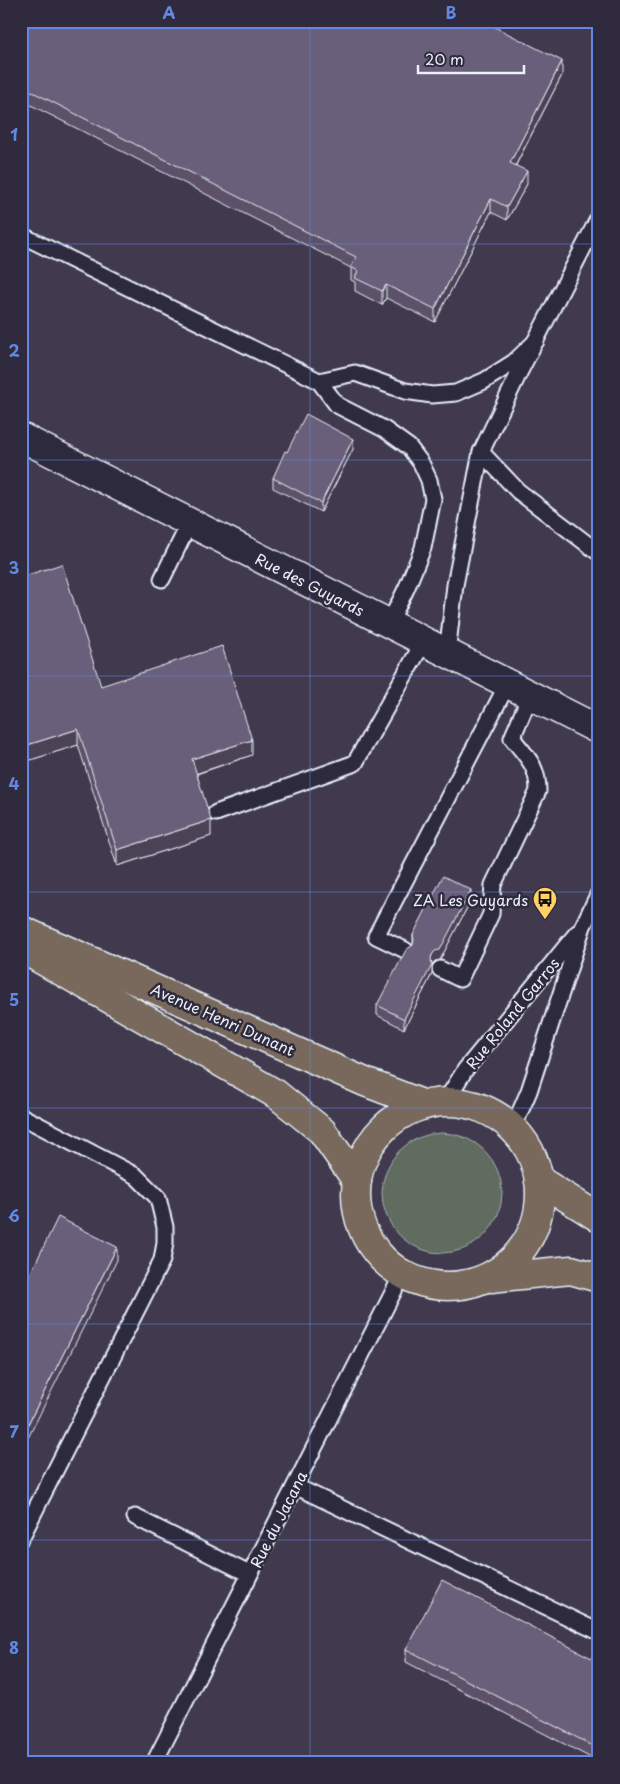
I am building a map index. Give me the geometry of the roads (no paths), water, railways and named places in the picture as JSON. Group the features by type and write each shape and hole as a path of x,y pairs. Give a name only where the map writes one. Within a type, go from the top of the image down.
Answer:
{"main road":[{"name":"Avenue Henri Dunant","path":"21,930 365,1082 435,1103"},
{"name":"Avenue Henri Dunant","path":"21,948 276,1094 322,1131 357,1182"},
{"path":"490,1278 513,1261 529,1240 539,1215 540,1180 530,1152 513,1128 493,1113 470,1104 435,1103 400,1115 380,1132 364,1155 357,1182 357,1207 362,1227 376,1253 402,1275 428,1285 455,1287 490,1278 571,1270 599,1278"},
{"path":"540,1180 599,1218"}],"street":[{"name":"Rue des Guyards","path":"21,437 599,730"}],"lane":[{"path":"447,654 455,585 481,452 599,217"},
{"path":"21,235 319,381 338,405 384,429 409,448 421,463 429,480 433,499 423,548 389,624"},
{"path":"319,381 355,373 405,391 432,395 456,393 484,381 514,362 536,341"},
{"path":"481,452 518,492 599,553"},
{"path":"162,578 190,522"},
{"path":"216,813 355,763 424,641"},
{"path":"404,950 376,936 519,690"},
{"path":"440,969 460,979 491,914 493,885 538,791 538,776 531,762 512,738 519,690"},
{"name":"Rue Roland Garros","path":"513,1128 530,1091 582,926 599,893"},
{"name":"Rue Roland Garros","path":"435,1103 465,1070 582,926"},
{"path":"21,1116 136,1176 158,1198 164,1219 165,1243 162,1260 21,1538"},
{"name":"Rue du Jacana","path":"154,1763 402,1275"},
{"path":"295,1486 599,1632"},
{"path":"135,1517 249,1574"}],"place":[{"name":"ZA Les Guyards","path":"545,920"}]}
